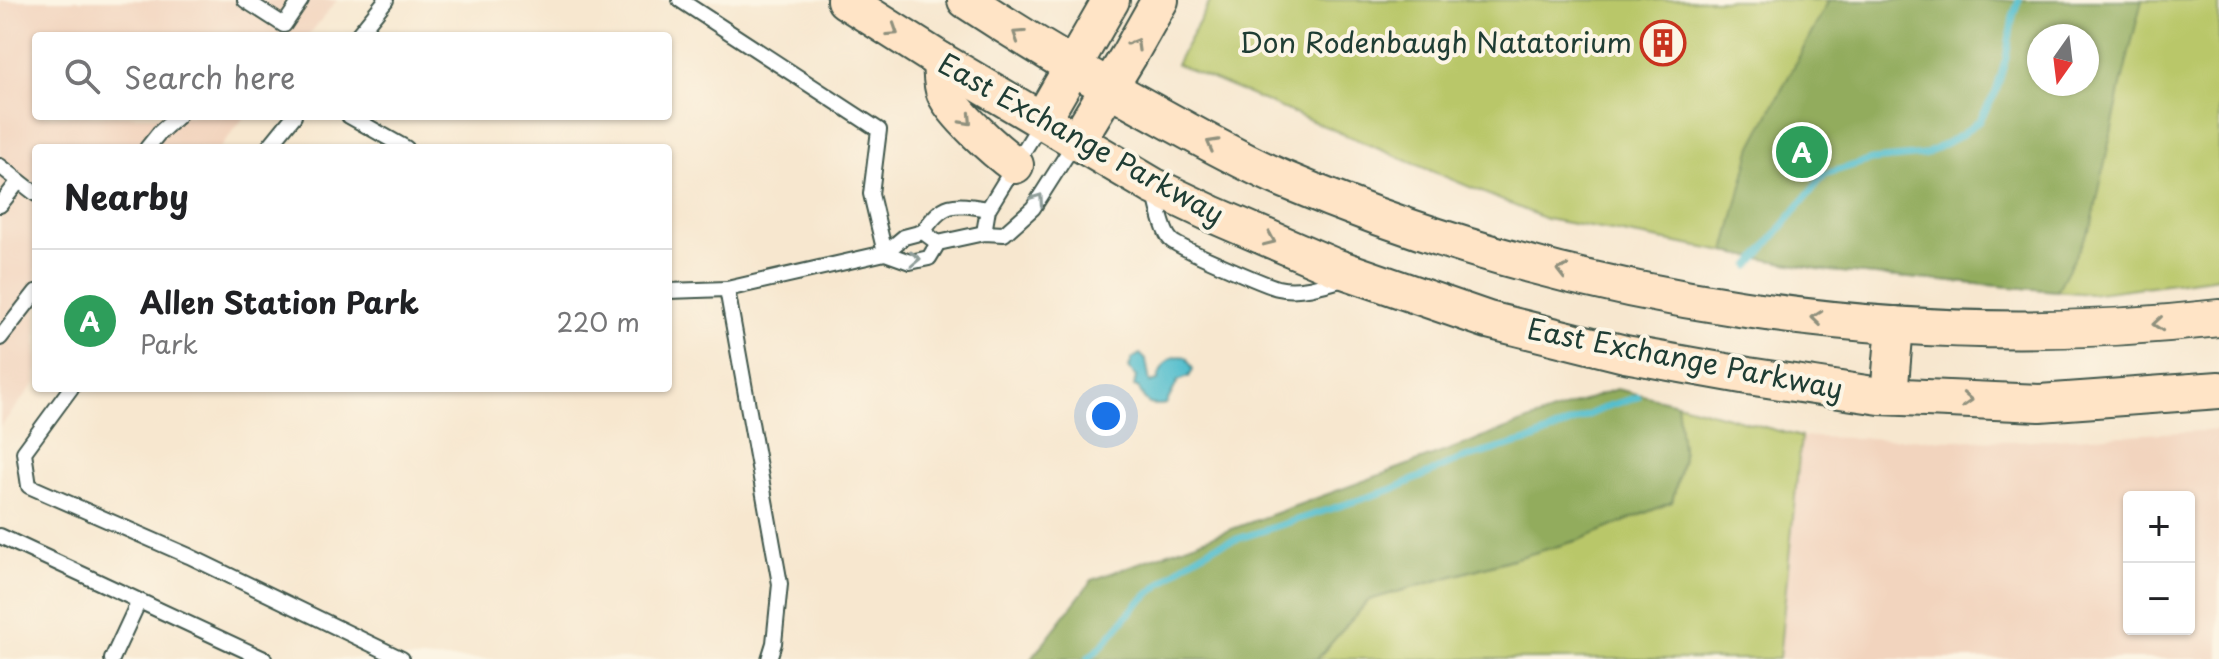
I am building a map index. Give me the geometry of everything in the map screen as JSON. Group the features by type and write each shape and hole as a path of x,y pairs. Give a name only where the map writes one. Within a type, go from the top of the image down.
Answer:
{"main road":[{"name":"East Exchange Parkway","path":"845,0 941,61 1153,186 1261,236 1358,275 1488,320 1625,354 1748,376 1889,396 2040,403 2219,390"},
{"name":"East Exchange Parkway","path":"966,0 1072,67 1237,159 1370,213 1574,275 1701,302 1771,313 1895,325 1984,330 2055,329 2126,327 2219,318"},
{"path":"1042,120 1111,0"},
{"path":"1076,142 1160,0"},
{"path":"941,61 944,92 994,149 1015,165"},
{"path":"1889,396 1895,325"}],"lane":[{"path":"245,0 284,25"},
{"path":"276,32 301,0"},
{"path":"360,32 386,0"},
{"path":"680,0 879,130 871,194 885,253"},
{"path":"150,144 174,120"},
{"path":"271,144 291,120"},
{"path":"356,120 399,144"},
{"path":"984,233 988,209 1042,120"},
{"path":"885,253 910,262 929,258 938,243 984,233 1004,234 1033,208 1076,142"},
{"path":"0,166 32,191"},
{"path":"0,205 19,181"},
{"path":"672,291 727,289 885,253 904,237 923,232 935,215 953,204 988,209"},
{"path":"923,232 938,243"},
{"path":"727,289 780,584 774,643 769,659"},
{"path":"0,338 32,297"},
{"path":"68,392 24,452 29,486 189,556 402,659"},
{"path":"0,536 264,659"},
{"path":"112,659 139,601"}],"shaded area":[{"path":"0,0 337,0 311,32 32,32 32,120 242,120 223,144 32,144 32,387 0,427"},
{"path":"2219,430 2219,659 1779,659 1801,437 2015,441"}],"green space":[{"path":"1211,0 2219,0 2219,277 2090,294 1830,271 1546,219 1176,64"},
{"path":"1829,0 2142,0 2092,224 2057,291 1830,271 1725,252 1752,146"},
{"path":"1616,389 1677,403 1683,458 1672,502 1579,540 1369,600 1317,659 1031,659 1092,580"},
{"path":"1677,403 1801,437 1779,659 1317,659 1369,600 1579,540 1672,502 1683,458"}],"water":[{"path":"1140,354 1146,360 1150,383 1158,381 1164,366 1176,357 1186,357 1193,369 1189,377 1178,381 1166,404 1148,403 1138,387 1134,387 1136,377 1129,368 1132,359"}],"waterway":[{"path":"1750,266 1825,174 1871,160 1924,155 1961,135 1980,120 1996,92 2019,0"},
{"path":"1087,659 1136,605 1186,563 1215,546 1393,489 1461,459 1534,439 1611,405 1638,397"}],"place":[{"name":"Don Rodenbaugh Natatorium","path":"1663,43"},
{"name":"Allen Station Park","path":"1802,152"}]}
